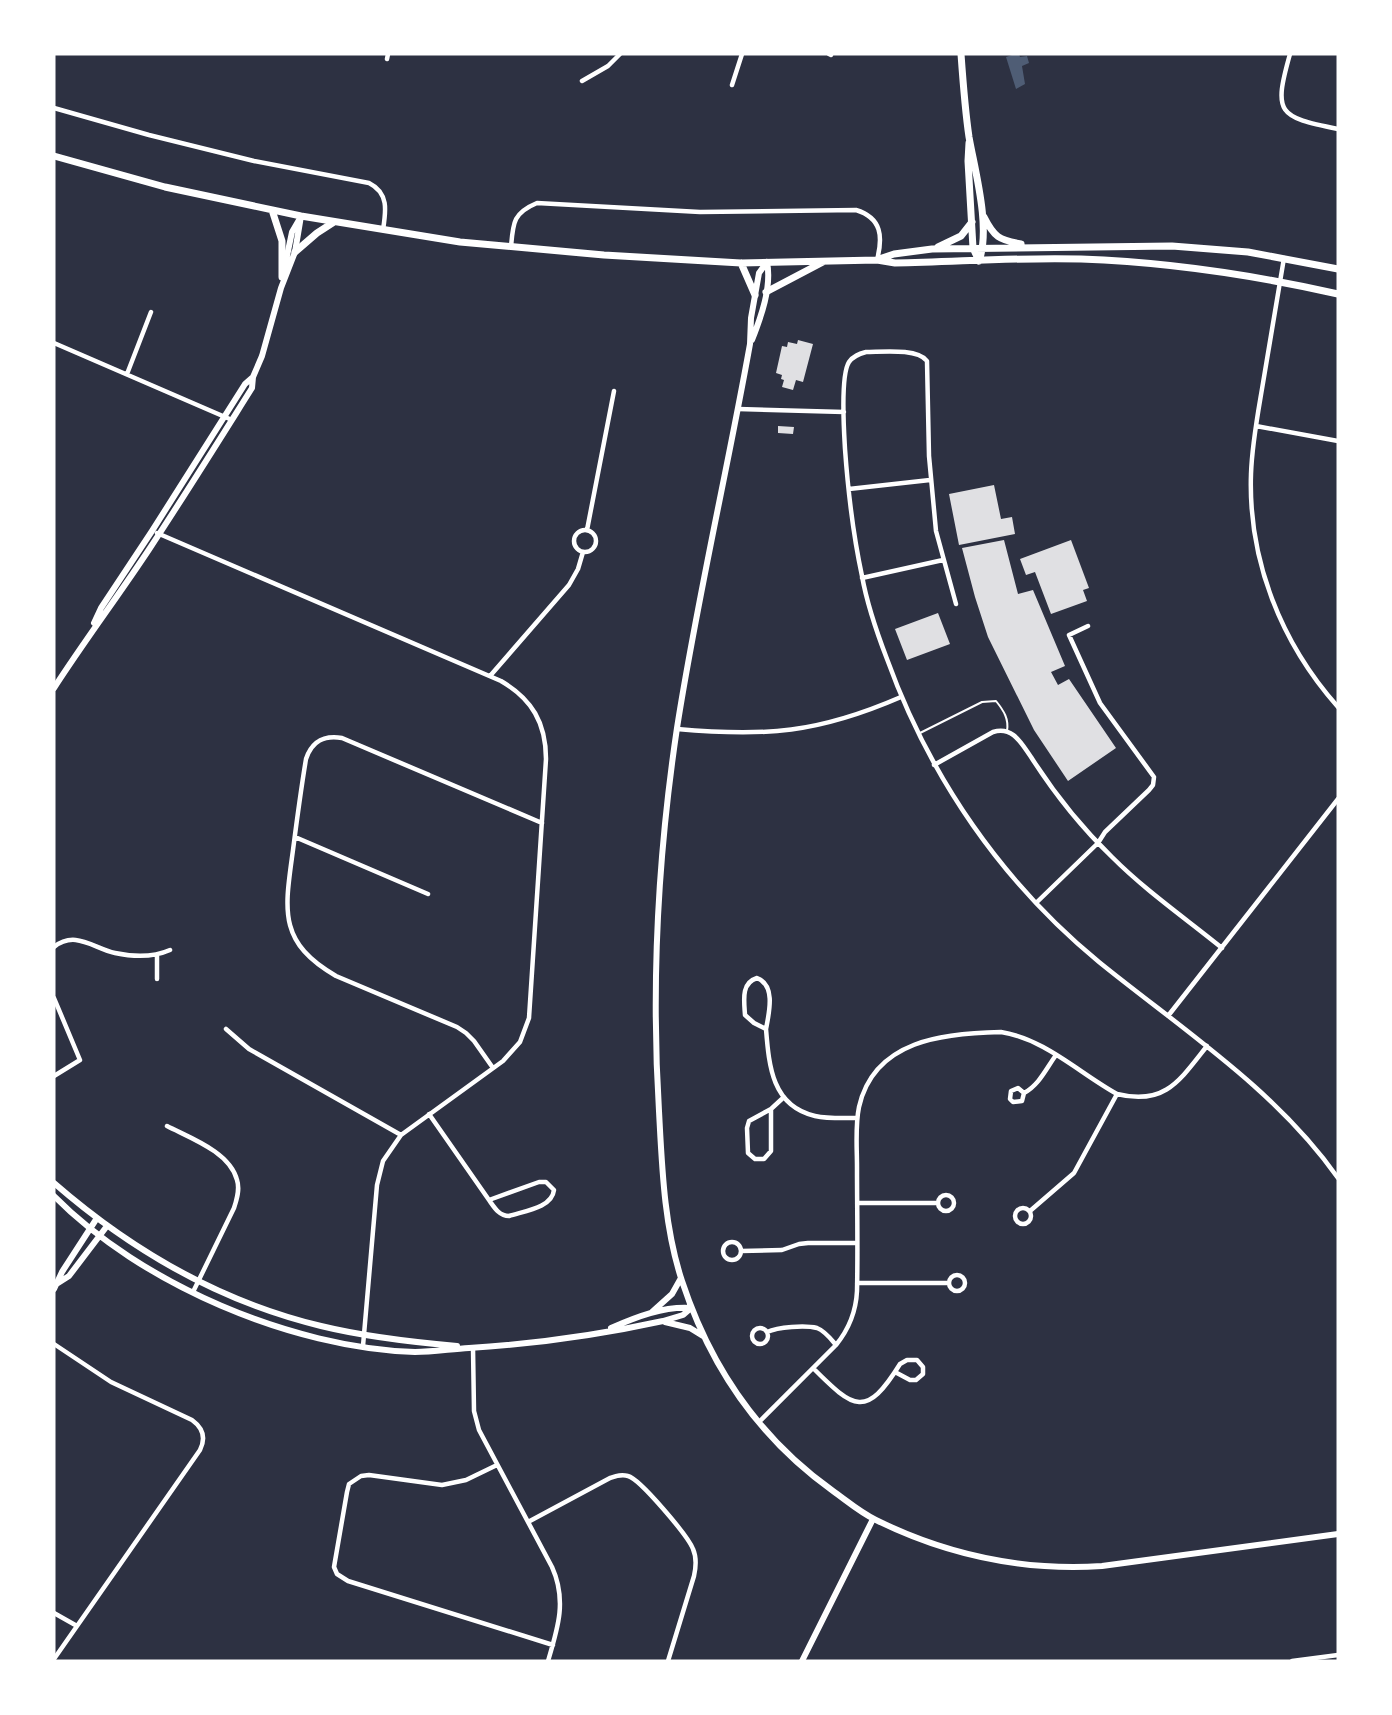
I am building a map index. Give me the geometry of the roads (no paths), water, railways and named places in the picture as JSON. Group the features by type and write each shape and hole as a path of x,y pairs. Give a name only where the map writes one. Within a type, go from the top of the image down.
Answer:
{"main road":[{"path":"961,54 969,138 968,161 973,248 980,261"},
{"path":"969,138 979,179 984,248 980,261"},
{"path":"54,156 165,187 272,210 460,242 604,255 741,263 877,260 895,263 1082,259 1144,263 1280,281 1338,294"},
{"path":"272,210 282,241 282,277"},
{"path":"981,212 990,230 1004,241 1060,248"},
{"path":"295,252 334,222"},
{"path":"932,249 962,236 972,222"},
{"path":"877,260 894,254 932,249 1172,246 1215,248 1338,269"},
{"path":"766,292 825,261"},
{"path":"741,263 754,295"}],"street":[{"path":"582,81 608,66 620,54"},
{"path":"732,85 742,54"},
{"path":"1290,54 1280,90 1285,109 1291,116 1305,123 1338,129"},
{"path":"54,108 254,161 369,183 378,188 386,201 383,230"},
{"path":"511,247 515,219 525,207 537,203 700,212 856,210 866,213 878,227 881,245 877,260"},
{"path":"54,688 252,388 252,377 265,345 281,288 295,252 301,216"},
{"path":"281,288 292,232 301,216"},
{"path":"1284,258 1256,426 1251,467 1251,499 1262,570 1281,621 1315,679 1338,707"},
{"path":"750,344 759,321 770,274 767,262"},
{"path":"767,262 759,273 754,295 750,344 677,729 658,906 657,1088 668,1217 681,1278 703,1336 732,1387 785,1452 813,1476 873,1519 931,1544 1025,1565 1067,1568 1338,1534"},
{"path":"127,374 151,312"},
{"path":"54,343 232,420"},
{"path":"956,604 936,531 930,480 927,361 923,356 908,353 866,352 854,357 848,364 844,412 849,489 862,578 901,697 934,765 984,841 1036,903 1093,956 1260,1090 1313,1146 1338,1178"},
{"path":"156,533 200,455 245,384 252,377"},
{"path":"587,530 614,391"},
{"path":"738,409 844,412"},
{"path":"1256,426 1338,441"},
{"path":"200,455 207,459"},
{"path":"849,489 930,480"},
{"path":"587,530 594,534 596,543 591,550 583,552 576,547 574,538 579,531 587,530"},
{"path":"156,533 490,676 521,694 531,707 542,729 546,748 529,1018 520,1042 503,1061 401,1135 388,1152 380,1173 363,1346"},
{"path":"490,676 568,585 578,569 583,552"},
{"path":"862,578 943,560"},
{"path":"1036,903 1153,785 1154,777 1100,703 1069,635 1088,626"},
{"path":"677,729 746,734 800,730 845,719 901,697"},
{"path":"934,765 993,732 1006,731 1018,739 1061,800 1098,843 1141,884 1222,948"},
{"path":"493,1068 466,1033 336,976 319,966 306,954 292,930 286,905 309,748 318,740 330,736 342,738 542,823"},
{"path":"1168,1016 1338,799"},
{"path":"295,837 428,894"},
{"path":"54,947 72,939 116,953 143,956 157,955 170,950"},
{"path":"157,955 157,979"},
{"path":"766,1029 745,1015 746,985 748,981 757,978 763,980 768,986 766,1029 770,1071 775,1085 784,1097 798,1109 814,1116 857,1118"},
{"path":"54,998 80,1060 54,1076"},
{"path":"226,1029 249,1049 401,1135"},
{"path":"759,1422 836,1345 853,1314 857,1283 857,1118 863,1092 877,1070 893,1055 918,1043 1001,1032 1026,1038 1117,1094 1141,1098 1162,1093 1174,1085 1207,1046"},
{"path":"1024,1094 1039,1081 1056,1055"},
{"path":"1030,1211 1074,1173 1117,1094"},
{"path":"771,1109 771,1151 764,1159 755,1159 748,1154 748,1124 754,1117 771,1109 784,1097"},
{"path":"429,1114 489,1200 504,1216 548,1203 554,1190 546,1182 539,1182 489,1200"},
{"path":"167,1126 219,1155 231,1166 237,1180 238,1195 234,1208 193,1292"},
{"path":"54,1183 107,1226 152,1256 198,1282 282,1315 320,1326 473,1348"},
{"path":"54,1196 89,1228 156,1273 193,1292 261,1321 338,1342 417,1352 530,1344 663,1321 683,1315 691,1308"},
{"path":"857,1203 938,1203"},
{"path":"56,1286 62,1272 97,1218"},
{"path":"56,1286 69,1276 107,1226"},
{"path":"741,1251 782,1250 808,1243 857,1243"},
{"path":"650,1314 672,1294 681,1278"},
{"path":"857,1283 949,1283"},
{"path":"606,1330 629,1320 677,1307 691,1308"},
{"path":"663,1321 690,1328 703,1336"},
{"path":"767,1332 778,1327 814,1328 823,1332 836,1345"},
{"path":"54,1344 111,1382 192,1420 201,1428 203,1434 200,1450 54,1659"},
{"path":"473,1348 476,1421 552,1567 560,1591 561,1615 548,1661"},
{"path":"813,1368 846,1400 857,1402 876,1397 900,1364 908,1360 917,1360 923,1366 923,1374 916,1380 910,1380 895,1372"},
{"path":"497,1465 477,1476 454,1484 429,1484 369,1475 355,1479 349,1484 347,1492 334,1567 337,1574 348,1581 553,1645"},
{"path":"528,1522 619,1475 628,1476 642,1485 687,1538 696,1555 694,1576 668,1661"},
{"path":"801,1661 873,1519"},
{"path":"54,1613 77,1626"},
{"path":"1292,1661 1338,1655"}],"lane":[{"path":"918,734 989,700 996,701 1007,718 1006,731"}],"water":[{"path":"1019,54 1020,57 1027,56 1029,63 1022,66 1025,84 1016,89 1006,57"}]}
